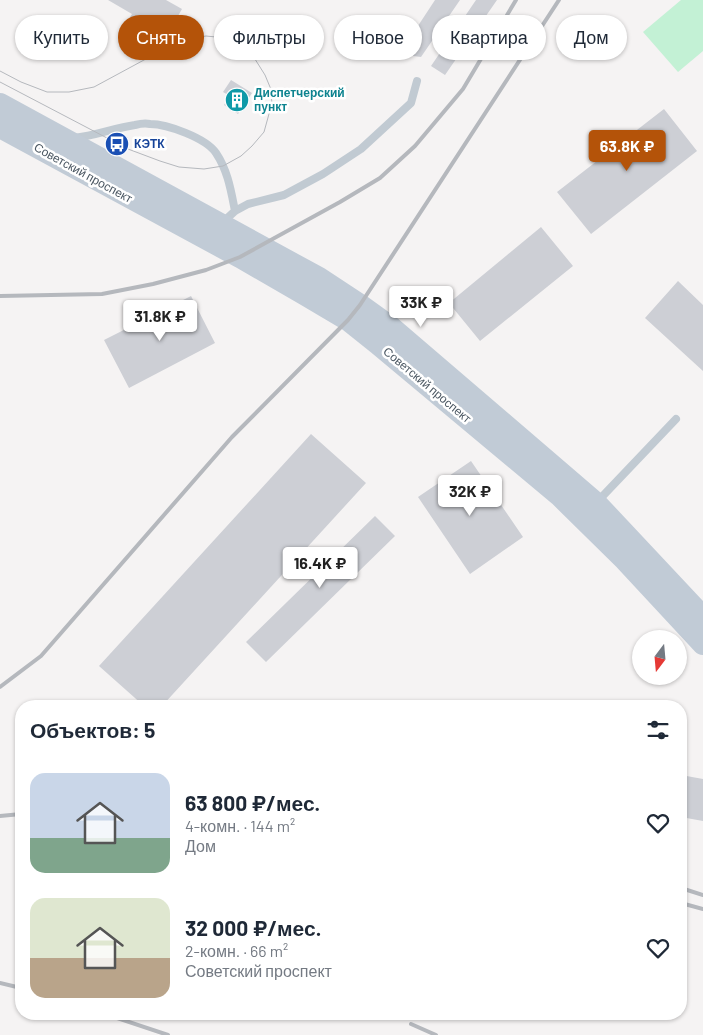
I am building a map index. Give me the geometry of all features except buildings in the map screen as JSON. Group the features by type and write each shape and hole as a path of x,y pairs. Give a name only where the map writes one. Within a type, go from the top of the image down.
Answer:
{"main road":[{"name":"Советский проспект","path":"0,104 218,228 304,294 348,320 559,496 625,560 703,644"},
{"name":"Советский проспект","path":"0,127 218,228 319,278 360,304 392,328 596,503 703,617"}],"lane":[{"path":"218,228 248,204 284,195 324,174 361,149 411,103 417,81"},
{"path":"64,139 85,137 133,125 151,124 173,128 196,137 214,150 228,178 218,228"},
{"path":"596,503 676,419"}],"green space":[{"path":"681,0 703,0 703,51 678,72 643,32"}],"tram line":[{"path":"0,71 47,92 69,92 94,87 181,40 206,36 226,38 248,48 265,75 270,87 272,103 264,132 252,146 241,156 223,166 204,169 179,167 128,149 0,82"}],"railway":[{"path":"0,296 102,294 153,284 206,270 240,257 340,202 380,178 415,146 463,89 516,0"},
{"path":"0,687 41,656 232,437 348,320 360,305 559,0"},
{"path":"0,816 15,815"},
{"path":"687,890 703,895"},
{"path":"687,905 703,909"},
{"path":"0,983 15,987"},
{"path":"123,1020 168,1035"},
{"path":"411,1024 436,1035"}],"place":[{"name":"Диспетчерский пункт","path":"237,100"},
{"name":"КЭТК","path":"117,144"}]}
